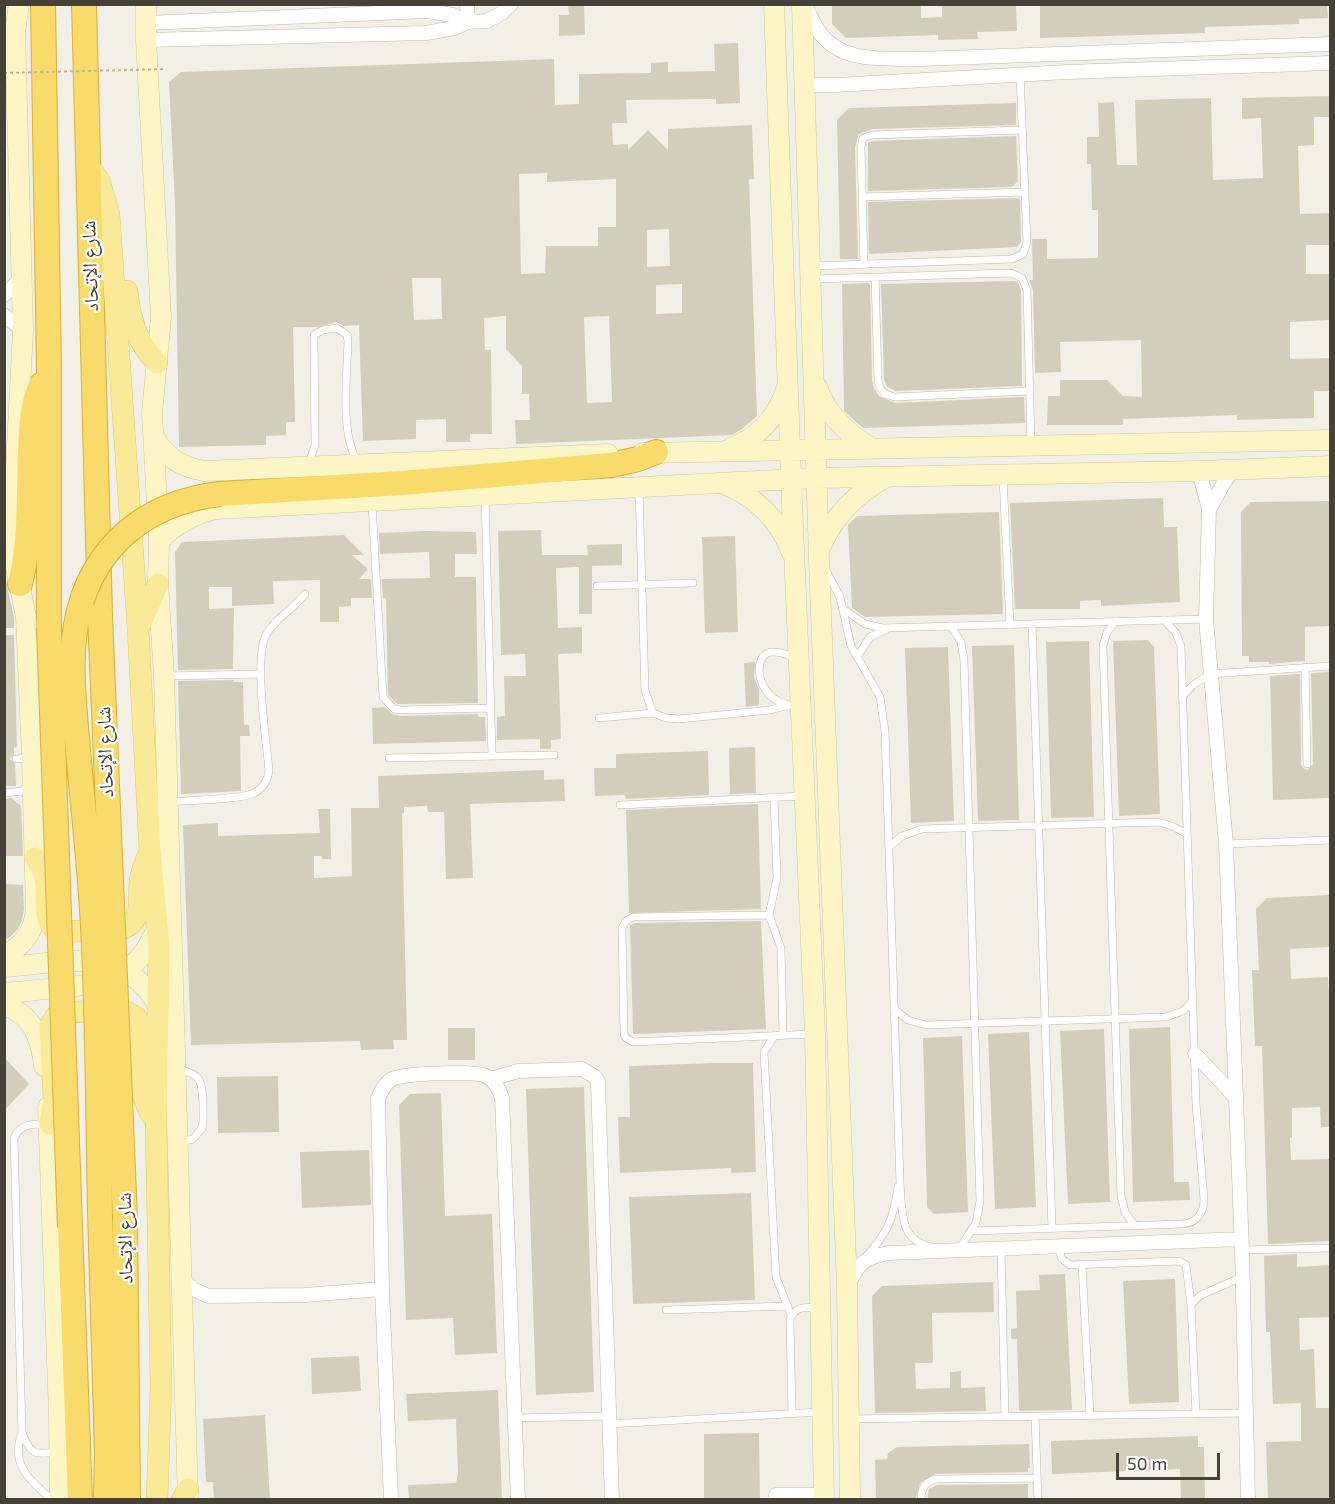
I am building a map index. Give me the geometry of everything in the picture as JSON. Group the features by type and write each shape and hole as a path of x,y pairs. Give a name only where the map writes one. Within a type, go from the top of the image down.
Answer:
{"highway":[{"path":"43,4 49,369 49,627 80,1500"},
{"name":"شارع الإتحاد","path":"84,4 100,615 125,1219 128,1500"},
{"path":"20,584 26,549 32,414 38,391 49,369"},
{"path":"106,1500 107,1453 93,925 73,692 76,624 90,580 108,552 140,521 191,498 611,465 629,462 656,452"},
{"path":"59,1415 78,1467"}],"main road":[{"path":"4,955 21,944 34,923 36,910 32,790 24,759 26,618 20,584 10,554 9,528 23,330 15,32 19,4"},
{"path":"774,4 799,659 795,704 806,796 815,1034 824,1498"},
{"path":"803,4 815,449 847,1286 850,1500"},
{"path":"146,23 161,317 153,396 159,542 158,584 164,676 186,1496"},
{"path":"87,164 95,172 103,190 109,214 138,628 150,852 158,926 159,1007 156,1121 161,1386 157,1500"},
{"path":"110,237 124,277 133,327 143,346 157,363"},
{"path":"813,377 835,419 871,448"},
{"path":"725,451 745,442 770,420 782,401 789,379"},
{"path":"154,437 171,459 197,470 306,468 656,452 1322,440"},
{"path":"1199,471 1208,457 1218,452 1294,448 1322,440"},
{"path":"159,542 173,528 198,514 216,509 485,497 816,478 1199,471 1330,466"},
{"path":"197,470 189,480 187,492 190,504 198,514"},
{"path":"819,555 831,524 840,512 862,492 887,477"},
{"path":"721,483 744,494 764,509 786,540 795,563"},
{"path":"138,628 158,584"},
{"path":"35,858 43,869 49,922 55,929 64,932 124,928 132,923 139,911 141,878 150,852"},
{"path":"4,993 94,985 112,980 142,956 158,926"},
{"path":"4,967 91,961 108,963 126,970 146,987 159,1007"},
{"path":"4,1005 15,1009 28,1019 40,1040 50,1124 60,1500"},
{"path":"50,1124 54,1100 50,1026 56,1016 68,1012 124,1011 136,1017 139,1026 141,1089 146,1106 156,1121"}],"street":[{"path":"467,4 468,22"},
{"path":"146,23 176,40 426,33 454,28 468,22 495,18 511,4"},
{"path":"803,4 820,33 838,49 849,54 872,58 920,59 1330,44"},
{"path":"146,23 426,11 453,15 468,22"},
{"path":"176,22 176,40"},
{"path":"920,59 920,80"},
{"path":"804,85 1330,63"},
{"path":"4,295 23,277"},
{"path":"4,315 23,330"},
{"path":"1209,508 1216,499 1222,483 1233,470"},
{"path":"1199,471 1209,508 1206,619 1226,844 1248,1500"},
{"path":"1195,1054 1236,1098"},
{"path":"490,1079 518,1071 582,1069 594,1076 598,1082 612,1500"},
{"path":"391,1500 382,1289 378,1105 382,1090 393,1079 408,1075 475,1074 490,1079 496,1084 502,1098 518,1500"},
{"path":"847,1286 858,1266 874,1256 881,1255 1057,1245 1241,1244"},
{"path":"181,1278 193,1290 208,1296 305,1295 382,1289"},
{"path":"182,1315 194,1304 208,1296"},
{"path":"776,1495 824,1498"}],"lane":[{"path":"810,273 864,265 1018,258 1026,249 1020,75"},
{"path":"864,265 861,142 867,135 1022,130"},
{"path":"862,197 1025,192"},
{"path":"810,273 875,277 1011,273 1022,278 1027,290 1031,446"},
{"path":"875,277 878,379 882,392 895,397 1030,391"},
{"path":"306,468 315,445 314,335 323,330 337,328 347,335 347,431 351,452 360,465"},
{"path":"1003,474 1010,625"},
{"path":"639,488 645,691 653,713"},
{"path":"485,497 492,756"},
{"path":"372,501 383,697 394,709 401,710 490,708"},
{"path":"819,555 835,585 844,609 848,634 856,657 875,686 883,708 900,1176 904,1220 908,1231 922,1244 952,1250 972,1231 981,1202 963,652 961,642 951,626"},
{"path":"597,586 693,584"},
{"path":"166,802 249,795 265,783 268,770 261,651 266,635 305,594"},
{"path":"844,609 865,624 892,628 1206,619"},
{"path":"972,1231 1188,1223 1199,1217 1202,1212 1204,1199 1197,1130 1181,646 1176,633 1164,620"},
{"path":"1116,621 1107,632 1103,646 1108,823 1121,1196 1125,1212 1135,1226"},
{"path":"1032,624 1052,1228"},
{"path":"856,657 870,637 892,628"},
{"path":"795,704 775,700 766,692 760,681 760,662 765,654 773,651 799,659"},
{"path":"1182,697 1193,685 1210,674 1330,666"},
{"path":"1305,667 1307,764"},
{"path":"164,676 261,674"},
{"path":"599,718 653,713 666,718 679,719 770,710 795,704"},
{"path":"389,758 554,755"},
{"path":"4,793 32,790"},
{"path":"620,805 806,796"},
{"path":"774,797 777,878 769,915 781,948 783,1035"},
{"path":"889,847 902,836 915,830 969,827 1158,822 1187,834"},
{"path":"1226,844 1330,840"},
{"path":"769,915 633,917 626,921 622,932 623,1030 626,1038 633,1042 815,1034"},
{"path":"894,1010 908,1020 926,1025 1045,1022 1172,1016 1183,1011 1192,1002"},
{"path":"775,1035 764,1052 776,1277 791,1315 792,1413"},
{"path":"175,1070 194,1074 203,1090 203,1124 200,1133 193,1139 177,1142"},
{"path":"50,1124 27,1124 21,1127 14,1138 22,1431 18,1452 23,1471 52,1500"},
{"path":"858,1266 877,1244 891,1221 900,1176"},
{"path":"1241,1244 1330,1248"},
{"path":"1057,1245 1064,1262 1070,1265 1182,1261 1188,1267 1196,1414"},
{"path":"1001,1248 1005,1417"},
{"path":"1082,1265 1090,1416"},
{"path":"1191,1304 1201,1295 1242,1277"},
{"path":"666,1310 788,1306"},
{"path":"791,1315 799,1308 821,1308"},
{"path":"514,1418 610,1420 823,1412"},
{"path":"849,1419 1245,1413"},
{"path":"1035,1416 1038,1500"},
{"path":"22,1431 25,1442 32,1451 43,1454 60,1450"},
{"path":"921,1500 924,1485 936,1479 1037,1478"}],"path":[{"path":"4,73 165,69"}],"building":[{"path":"568,4 584,4 585,35 559,36 559,15 569,15"},
{"path":"832,4 921,4 921,18 942,17 942,4 1016,4 1017,31 977,32 978,39 938,40 938,35 846,38 832,24"},
{"path":"1040,4 1327,4 1328,18 1299,19 1299,24 1205,27 1205,33 1040,38"},
{"path":"738,43 740,103 716,104 716,99 626,100 627,123 612,123 613,145 628,144 628,150 648,130 668,150 668,129 752,125 754,179 749,179 757,416 742,429 732,435 516,444 515,420 530,420 529,394 522,394 522,366 506,349 506,316 484,318 485,350 491,350 492,434 470,434 470,442 446,442 446,419 416,420 416,439 363,441 359,325 344,326 336,322 318,327 293,327 295,422 286,422 286,435 266,436 266,445 179,447 175,204 169,82 181,72 554,59 555,105 579,104 579,74 651,73 651,63 668,62 668,72 715,71 714,44","holes":["547,173 547,182 616,179 616,227 598,227 598,246 546,246 545,273 521,274 519,174","669,229 670,266 647,267 647,230","412,278 441,278 442,319 414,320","682,284 682,313 656,314 656,285","609,316 612,402 587,403 584,317"]},
{"path":"1330,96 1330,117 1314,117 1314,145 1298,146 1300,214 1330,213 1330,245 1306,245 1306,274 1330,274 1330,320 1290,322 1290,359 1330,358 1330,391 1314,391 1314,418 1237,420 1237,415 1123,419 1123,425 1047,425 1048,396 1060,396 1060,380 1107,380 1123,396 1142,397 1141,340 1060,342 1061,372 1035,373 1033,290 1029,280 1033,280 1032,239 1047,239 1047,259 1098,258 1098,210 1092,210 1091,164 1087,164 1087,137 1099,137 1098,103 1114,102 1117,165 1137,165 1135,100 1211,98 1213,180 1263,178 1261,118 1242,119 1242,98"},
{"path":"1016,103 1016,125 872,129 859,134 855,147 858,259 840,259 837,120 849,108"},
{"path":"1016,136 1018,181 1012,187 868,191 868,142"},
{"path":"1017,198 1020,200 1021,242 1017,247 869,254 868,202"},
{"path":"1018,282 1021,291 1022,386 896,391 887,387 884,379 881,284"},
{"path":"842,284 870,284 872,380 879,396 895,403 1024,397 1025,423 863,428 854,420 844,411"},
{"path":"1163,498 1164,527 1177,527 1180,602 1101,606 1101,600 1080,601 1080,609 1015,609 1010,503"},
{"path":"1330,501 1330,626 1305,627 1305,661 1269,664 1269,662 1249,662 1249,656 1242,656 1241,512 1251,502"},
{"path":"999,512 1003,614 865,617 852,608 848,525 857,516"},
{"path":"541,530 542,555 588,555 587,545 622,544 622,565 592,566 592,614 579,614 579,567 556,568 558,628 582,627 582,653 558,654 561,739 551,740 551,749 540,749 540,739 497,740 497,717 505,716 504,676 526,676 525,654 501,655 498,531"},
{"path":"476,532 477,554 455,554 455,577 476,577 478,703 397,704 388,695 386,598 383,598 382,579 430,578 429,552 380,554 379,533"},
{"path":"344,535 364,555 352,555 368,569 359,579 371,579 372,598 351,598 351,606 339,607 339,622 320,622 320,580 273,581 274,604 232,606 232,587 209,587 209,609 234,608 233,669 178,670 175,552 182,542"},
{"path":"735,536 738,632 705,633 702,537"},
{"path":"4,572 14,618 14,628 4,628"},
{"path":"4,635 14,635 17,747 14,748 14,754 10,759 15,764 16,786 4,786"},
{"path":"1148,640 1154,647 1160,814 1119,816 1113,641"},
{"path":"1089,641 1094,817 1051,818 1046,642"},
{"path":"1014,645 1019,820 978,821 972,646"},
{"path":"948,647 954,821 911,823 905,648"},
{"path":"755,662 754,677 759,689 759,705 746,707 744,663"},
{"path":"1330,672 1330,798 1273,800 1270,676 1300,674 1301,764 1304,769 1308,770 1313,764 1311,673"},
{"path":"234,680 234,682 243,682 244,725 249,725 250,736 240,736 241,791 181,794 178,681"},
{"path":"385,707 392,714 400,716 478,714 478,717 485,717 486,741 373,744 372,708"},
{"path":"755,747 756,793 730,794 729,748"},
{"path":"708,751 709,795 626,799 625,795 595,796 594,768 616,768 616,754"},
{"path":"544,770 544,780 564,779 565,801 470,804 473,878 446,879 444,812 428,812 427,806 404,807 404,813 402,813 407,1040 393,1040 394,1049 361,1050 360,1041 191,1045 183,825 218,823 218,836 320,833 318,809 330,809 331,859 314,856 314,878 352,876 351,808 379,808 378,776"},
{"path":"11,798 21,806 23,856 4,856 4,799"},
{"path":"758,804 761,909 629,913 626,810"},
{"path":"4,884 23,885 22,921 8,939 4,938"},
{"path":"1330,895 1330,947 1290,949 1291,979 1328,977 1330,1127 1321,1127 1320,1107 1292,1108 1292,1138 1290,1138 1291,1160 1330,1159 1330,1241 1268,1244 1262,1046 1255,1046 1252,970 1259,970 1256,909 1267,898"},
{"path":"761,921 766,1029 633,1034 630,925 635,923"},
{"path":"1170,1027 1174,1182 1189,1182 1190,1200 1133,1202 1129,1029"},
{"path":"448,1028 475,1028 475,1060 448,1060"},
{"path":"1104,1029 1110,1202 1068,1204 1060,1031"},
{"path":"1029,1032 1036,1207 995,1209 988,1034"},
{"path":"962,1036 968,1212 934,1214 927,1207 923,1038"},
{"path":"4,1057 29,1084 4,1111"},
{"path":"753,1063 756,1172 731,1173 731,1168 620,1173 618,1117 630,1117 629,1066"},
{"path":"278,1076 279,1132 218,1133 217,1077"},
{"path":"584,1087 594,1392 536,1395 526,1089"},
{"path":"441,1093 445,1216 492,1214 497,1353 455,1355 453,1318 406,1320 399,1105 410,1094"},
{"path":"369,1150 371,1205 302,1208 300,1152"},
{"path":"751,1193 755,1300 633,1304 629,1197"},
{"path":"1297,1254 1297,1267 1330,1265 1330,1317 1299,1318 1300,1350 1314,1349 1316,1408 1330,1408 1330,1500 1268,1500 1266,1442 1301,1441 1301,1403 1273,1404 1270,1332 1266,1332 1264,1256"},
{"path":"1065,1274 1072,1410 1019,1411 1017,1339 1011,1339 1011,1329 1017,1328 1016,1291 1040,1290 1039,1275"},
{"path":"1175,1279 1179,1402 1129,1404 1123,1281"},
{"path":"993,1282 994,1312 932,1313 933,1363 915,1363 916,1389 950,1388 950,1372 961,1371 961,1388 985,1387 986,1411 875,1413 872,1296 882,1286"},
{"path":"359,1356 361,1391 312,1394 311,1358"},
{"path":"498,1390 502,1500 409,1500 408,1485 456,1483 458,1473 456,1419 408,1421 406,1394"},
{"path":"265,1415 270,1500 214,1500 213,1482 206,1482 203,1419"},
{"path":"759,1433 760,1500 704,1500 704,1434"},
{"path":"1198,1436 1198,1447 1204,1447 1205,1500 1181,1500 1180,1469 1052,1474 1051,1441"},
{"path":"1029,1444 1030,1468 1028,1472 935,1474 920,1483 915,1500 876,1500 875,1460 887,1459 888,1453 897,1447"},
{"path":"1028,1484 1028,1500 927,1500 929,1489 937,1485"}]}
